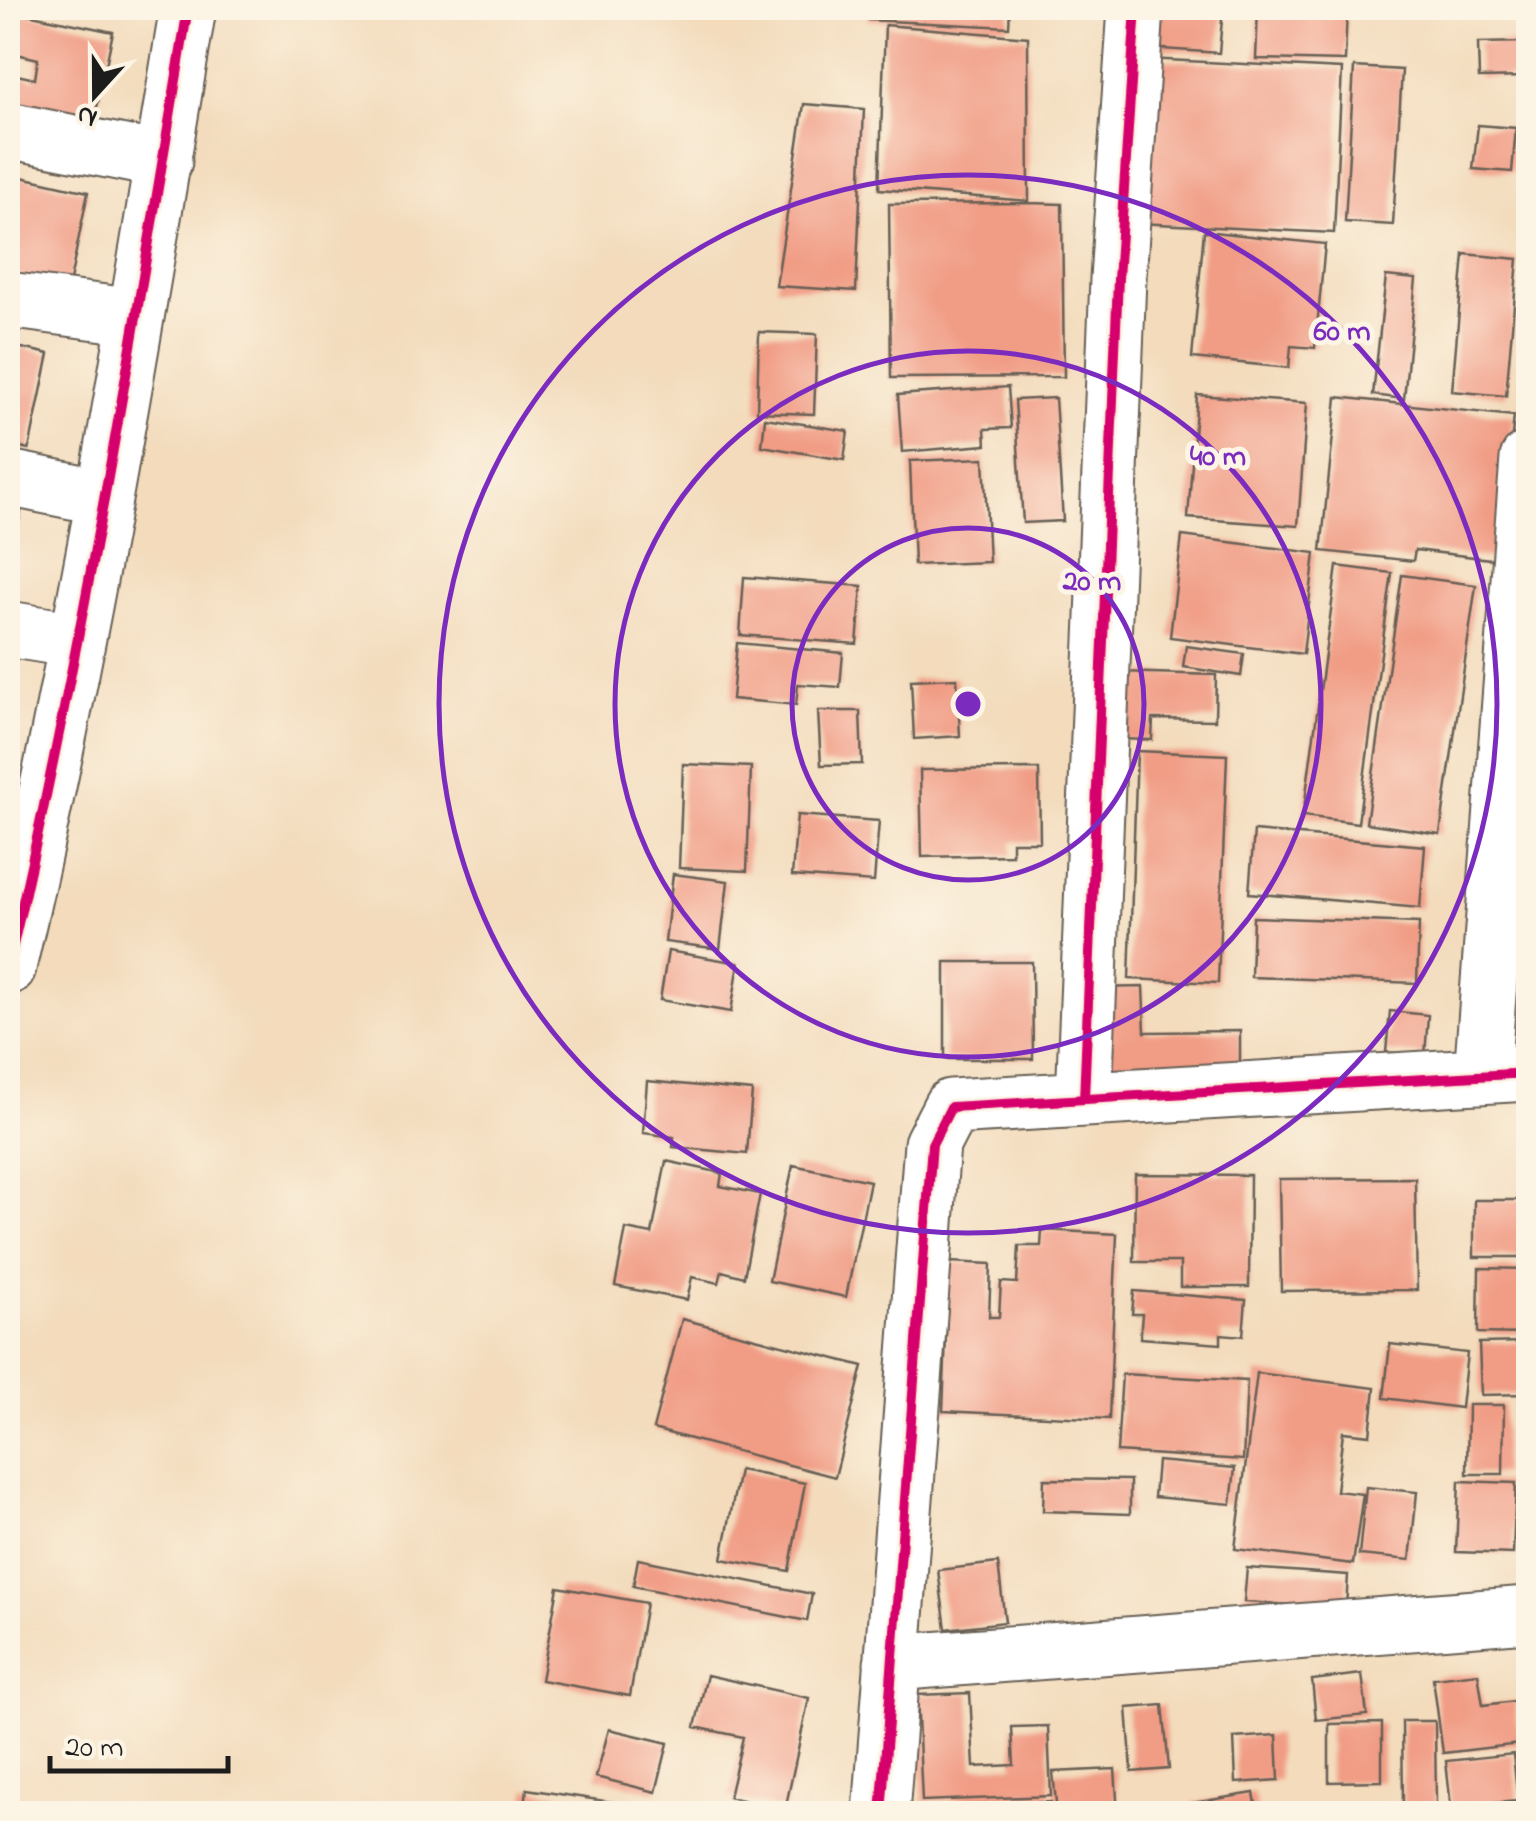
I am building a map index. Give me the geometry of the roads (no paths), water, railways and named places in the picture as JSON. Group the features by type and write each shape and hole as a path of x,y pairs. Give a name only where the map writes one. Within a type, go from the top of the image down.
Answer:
{"street":[{"path":"8,967 25,812 75,640 164,161 187,8"},
{"path":"1084,1099 1118,278 1136,8"},
{"path":"8,130 164,161"},
{"path":"8,300 136,318"},
{"path":"881,1814 932,1144 952,1108 1505,1075 1528,459"},
{"path":"8,478 102,497"},
{"path":"8,629 75,640"},
{"path":"892,1663 1528,1614"}]}
